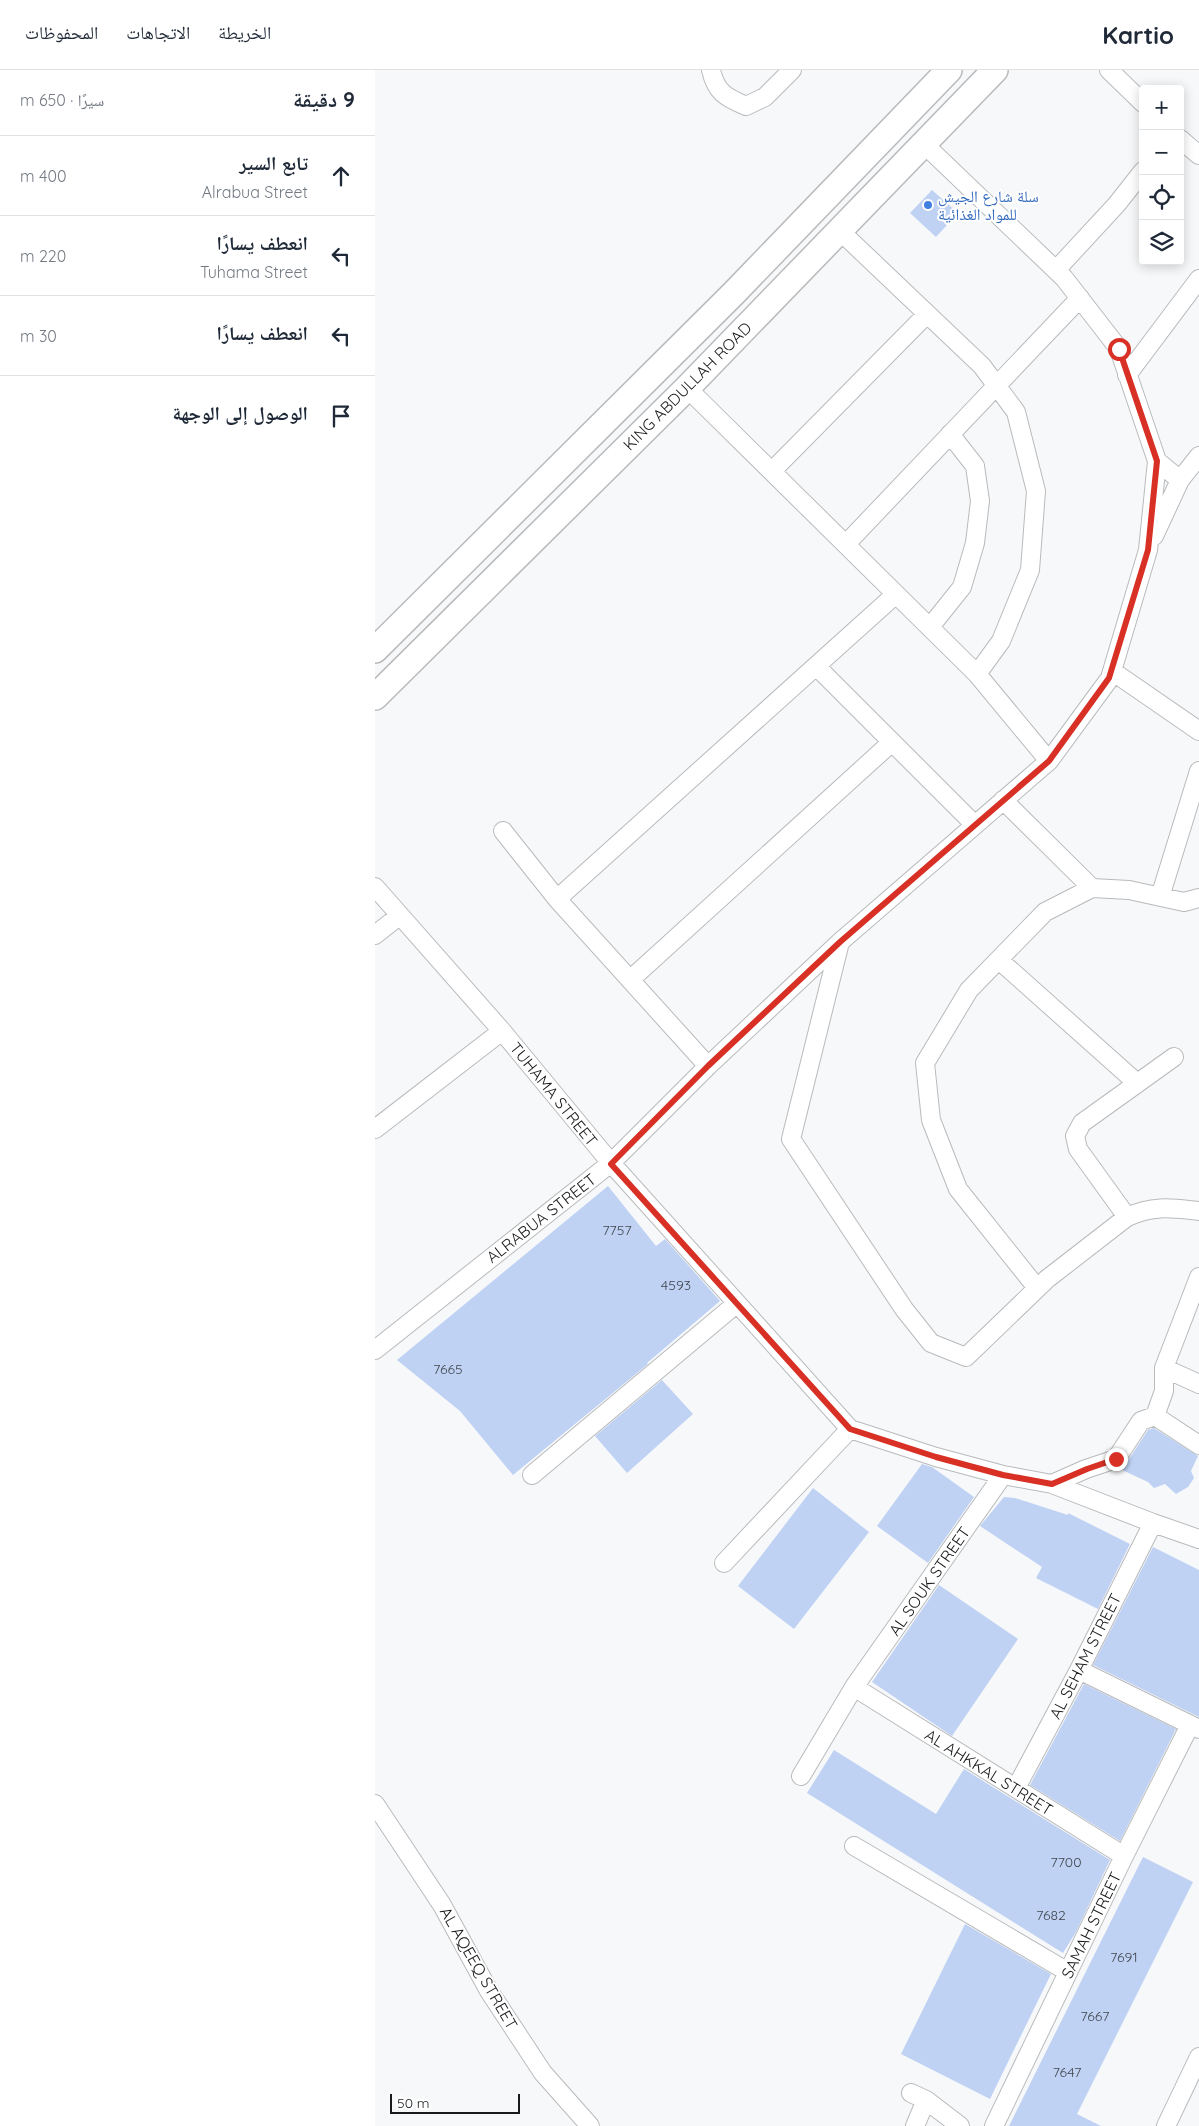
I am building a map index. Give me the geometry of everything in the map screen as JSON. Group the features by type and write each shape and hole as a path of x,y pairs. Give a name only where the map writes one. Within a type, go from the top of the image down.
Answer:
{"main road":[{"name":"KING ABDULLAH ROAD","path":"377,643 733,294 949,70"},
{"name":"KING ABDULLAH ROAD","path":"375,697 687,388 995,70"}],"street":[{"path":"711,70 715,85 731,100 746,106 765,97 792,70"},
{"path":"1109,70 1139,99"},
{"path":"1184,141 1199,154"},
{"name":"ALRABUA STREET","path":"375,1350 611,1164 708,1066 840,942 1049,761 1109,678 1148,550 1157,461 1119,349 1057,270 924,144"},
{"path":"1057,270 1117,204 1140,175"},
{"path":"839,230 982,366 1016,412 1036,491 1030,570 1001,641 977,674"},
{"path":"1127,375 1199,279"},
{"path":"846,544 1080,298"},
{"path":"772,471 927,314"},
{"path":"687,388 977,674 1049,761"},
{"path":"930,627 962,587 975,543 980,501 975,466 950,434"},
{"path":"1148,550 1180,480 1199,456"},
{"path":"1157,461 1180,480"},
{"path":"557,898 896,594"},
{"path":"816,666 975,825"},
{"path":"1112,671 1199,730"},
{"path":"631,979 892,742"},
{"path":"1160,896 1199,771"},
{"path":"1003,800 1092,888"},
{"path":"503,831 557,898 708,1066"},
{"name":"TUHAMA STREET","path":"375,887 503,1031 611,1164 850,1429 936,1457 1003,1475 1052,1484 1153,1524 1199,1539"},
{"path":"1037,1288 957,1189 931,1120 925,1063 969,990 1045,912 1092,888 1129,890 1184,902 1199,898"},
{"path":"375,935 399,916"},
{"path":"840,942 791,1139 904,1309 931,1343 966,1357 1037,1288 1127,1217 1140,1211 1160,1207 1199,1211"},
{"path":"999,960 1137,1083"},
{"path":"375,1129 503,1031"},
{"path":"1127,1217 1079,1149 1075,1136 1082,1122 1174,1057"},
{"path":"1155,1416 1164,1391 1164,1368 1199,1277"},
{"path":"532,1475 736,1304"},
{"path":"1164,1368 1199,1384"},
{"path":"1155,1416 1199,1445"},
{"path":"1052,1484 1116,1459 1141,1421 1155,1416"},
{"path":"723,1563 850,1429"},
{"name":"AL SOUK STREET","path":"801,1776 854,1687 1003,1475"},
{"name":"AL SEHAM STREET","path":"1016,1788 1079,1670 1153,1524"},
{"path":"1079,1670 1194,1727"},
{"name":"AL AHKKAL STREET","path":"854,1687 1124,1856"},
{"name":"SAMAH STREET","path":"994,2126 1124,1856 1194,1727"},
{"name":"AL AQEEQ STREET","path":"375,1804 443,1905 489,1991 543,2073 590,2126"},
{"path":"854,1846 1068,1972"},
{"path":"1166,2126 1199,2057"},
{"path":"915,2126 919,2096 959,2126"}],"building":[{"path":"932,190 958,213 936,237 910,213"},
{"path":"608,1186 656,1246 665,1239 720,1301 648,1364 513,1475 460,1411 397,1360"},
{"path":"662,1380 693,1414 627,1473 595,1436"},
{"path":"1154,1428 1198,1456 1191,1471 1194,1478 1188,1487 1176,1494 1165,1484 1154,1488 1148,1482 1120,1469 1125,1465 1148,1430"},
{"path":"922,1464 932,1467 974,1497 928,1563 877,1526"},
{"path":"813,1488 869,1532 794,1629 738,1586"},
{"path":"1004,1497 1015,1498 1068,1515 1068,1513 1130,1544 1098,1609 1036,1578 1042,1567 980,1526"},
{"path":"1153,1547 1199,1570 1199,1717 1093,1665"},
{"path":"939,1585 1018,1639 952,1736 872,1682"},
{"path":"1084,1684 1176,1729 1120,1841 1030,1785"},
{"path":"834,1750 936,1814 964,1769 1110,1860 1076,1932 1063,1953 807,1793"},
{"path":"1143,1857 1193,1882 1077,2114 1101,2126 1009,2126"},
{"path":"965,1924 1051,1974 990,2099 901,2054"}],"place":[{"name":"سلة شارع الجيش للمواد الغذائية","path":"928,205"}],"route":[{"path":"1116,1459 1052,1484 1003,1475 936,1457 850,1429 611,1164 708,1066 840,942 1049,761 1109,678 1148,550 1157,461 1119,349"}]}
